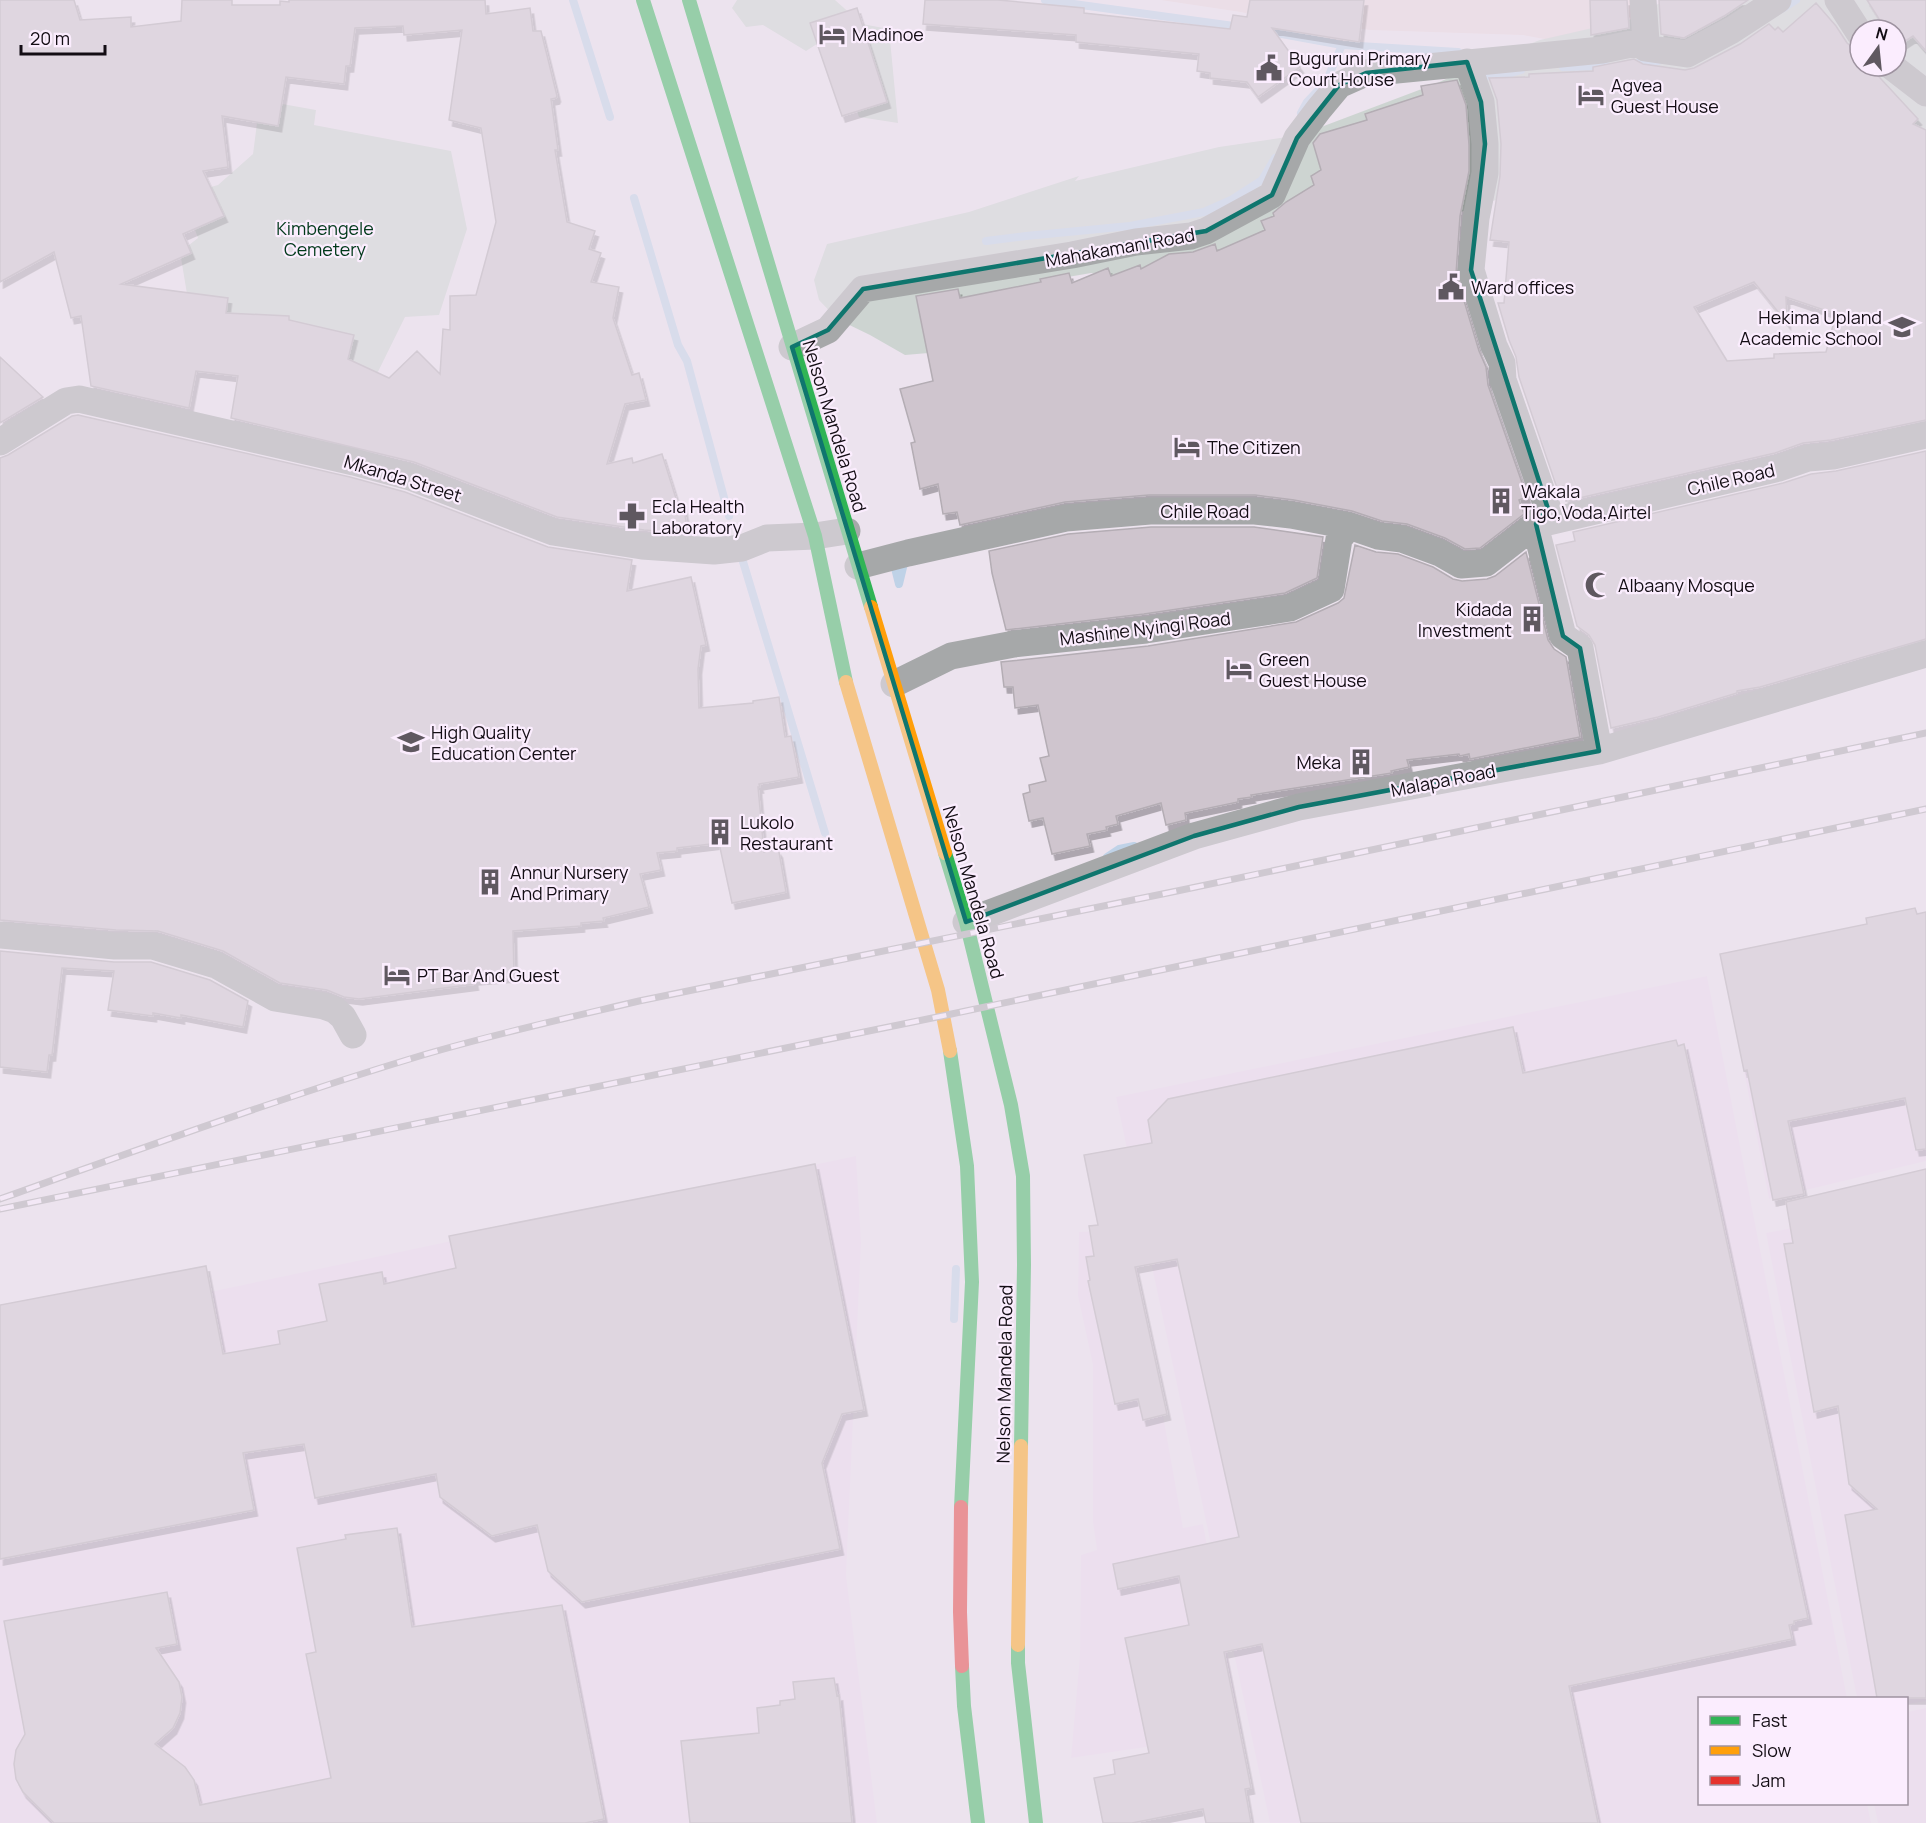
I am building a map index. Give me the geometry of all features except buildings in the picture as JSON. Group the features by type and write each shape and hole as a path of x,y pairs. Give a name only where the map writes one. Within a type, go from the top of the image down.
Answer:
{"main road":[{"name":"Nelson Mandela Road","path":"643,0 815,536 847,687 938,990 954,1069 966,1155 972,1282 960,1530 960,1612 964,1707 978,1823"},
{"name":"Nelson Mandela Road","path":"689,0 966,922 1011,1105 1023,1176 1024,1264 1018,1663 1036,1823"}],"street":[{"path":"1642,0 1645,48 1687,54 1732,30 1778,0"},
{"path":"1838,0 1850,18"},
{"name":"Mahakamani Road","path":"792,347 828,330 863,289 1072,255 1136,242 1191,236 1206,231 1272,195 1297,138 1339,85 1366,73 1602,50 1646,41"},
{"path":"1467,62 1481,102 1485,144 1485,173 1476,218 1471,270 1494,346 1502,363 1503,380 1548,509 1535,525 1563,636 1580,648 1599,751"},
{"path":"1907,78 1926,93"},
{"name":"Mkanda Street","path":"0,442 66,402 79,399 410,477 553,532 642,546 714,551 742,548 767,538 815,536 847,531"},
{"name":"Chile Road","path":"858,566 1066,518 1144,511 1255,511 1349,526 1378,536 1402,539 1440,553 1461,565 1486,563 1535,525 1779,468 1808,458 1833,456 1926,435"},
{"name":"Mashine Nyingi Road","path":"894,684 951,656 1014,644 1146,630 1290,608 1331,589 1339,539 1349,526"},
{"name":"Malapa Road","path":"966,922 1194,836 1288,810 1599,751 1926,654"},
{"path":"0,935 115,946 153,946 216,965 275,998 335,1010 343,1017 353,1035"}],"highlighted area":[{"path":"1467,62 1481,102 1485,144 1471,270 1548,509 1536,524 1563,636 1580,648 1599,751 1299,807 1194,836 966,922 792,347 828,330 863,289 1206,231 1272,195 1297,138 1339,85 1366,73"}],"shaded area":[{"path":"1161,0 1640,0 1626,54 1523,35 1371,30 1272,19"},
{"path":"1926,912 1926,1161 1769,1199 1721,954"},
{"path":"1707,976 1847,1697 1698,1697 1698,1805 1867,1805 1871,1823 1270,1823 1116,1097"},
{"path":"856,1156 861,1242 846,1575 877,1823 0,1823 0,1336"},
{"path":"1926,1202 1926,1701 1908,1704 1908,1697 1857,1697 1766,1233"},
{"path":"1130,1229 1183,1528 1203,1524 1242,1733 1071,1758 1080,1655 1081,1555 1097,1550 1093,1522 1093,1365 1078,1296 1079,1232"},
{"path":"1926,1708 1926,1823 1878,1823 1874,1805 1908,1805 1908,1712"}],"green space":[{"path":"737,0 835,0 862,24 889,29 898,123 859,117 831,35 806,51 763,25 746,27 732,8"},
{"path":"1665,0 1926,0 1926,142 1573,182 1484,203 1418,229 1165,281 1091,273 1039,282 940,352 905,355 837,319 819,300 814,280 827,244 969,212 1079,176 1075,181 1219,147 1300,135 1435,84 1490,59 1540,40 1632,19"},
{"name":"Kimbengele Cemetery","path":"260,100 316,110 314,125 451,151 467,229 439,315 405,317 371,386 192,324 180,252 198,238 182,195 218,185 253,154"}],"waterway":[{"path":"573,0 610,117"},
{"path":"1045,0 1241,27"},
{"path":"1782,9 1796,0"},
{"path":"1265,31 1342,45 1458,52"},
{"path":"1301,113 1307,102 1326,82 1342,45"},
{"path":"1629,64 1658,61"},
{"path":"1563,67 1607,66"},
{"path":"1477,77 1505,75 1521,70"},
{"path":"986,241 1130,226 1204,212 1231,200 1262,180 1275,158"},
{"path":"634,198 678,345 687,361 729,516"},
{"path":"741,555 825,833"},
{"path":"891,564 894,564 899,584 905,559"},
{"path":"1107,857 1119,849 1134,846"},
{"path":"954,1319 956,1269"}],"railway":[{"path":"0,1199 316,1089 423,1055 531,1026 639,1001 1177,891 1926,733"},
{"path":"0,1209 942,1016 1926,809"}],"traffic: fast":[{"path":"643,0 815,536 846,682"},
{"path":"689,0 871,607"},
{"path":"945,853 966,922 1011,1105 1023,1176 1021,1446"},
{"path":"950,1051 967,1166 972,1282 961,1507"},
{"path":"1018,1645 1018,1663 1036,1823"},
{"path":"962,1666 964,1706 978,1823"}],"traffic: slow":[{"path":"871,607 945,853"},
{"path":"846,682 938,990 950,1051"},
{"path":"1018,1645 1021,1446"}],"traffic: jam":[{"path":"961,1507 962,1666"}],"place":[{"name":"Madinoe","path":"832,34"},
{"name":"Buguruni Primary Court House","path":"1269,68"},
{"name":"Agvea Guest House","path":"1591,95"},
{"name":"Ward offices","path":"1451,287"},
{"name":"Hekima Upland Academic School","path":"1902,327"},
{"name":"The Citizen","path":"1187,447"},
{"name":"Wakala Tigo,Voda,Airtel","path":"1501,501"},
{"name":"Ecla Health Laboratory","path":"632,516"},
{"name":"Albaany Mosque","path":"1598,585"},
{"name":"Kidada Investment","path":"1532,619"},
{"name":"Green Guest House","path":"1239,669"},
{"name":"High Quality Education Center","path":"411,742"},
{"name":"Meka","path":"1361,762"},
{"name":"Lukolo Restaurant","path":"720,832"},
{"name":"Annur Nursery And Primary","path":"490,882"},
{"name":"PT Bar And Guest","path":"397,975"}]}
